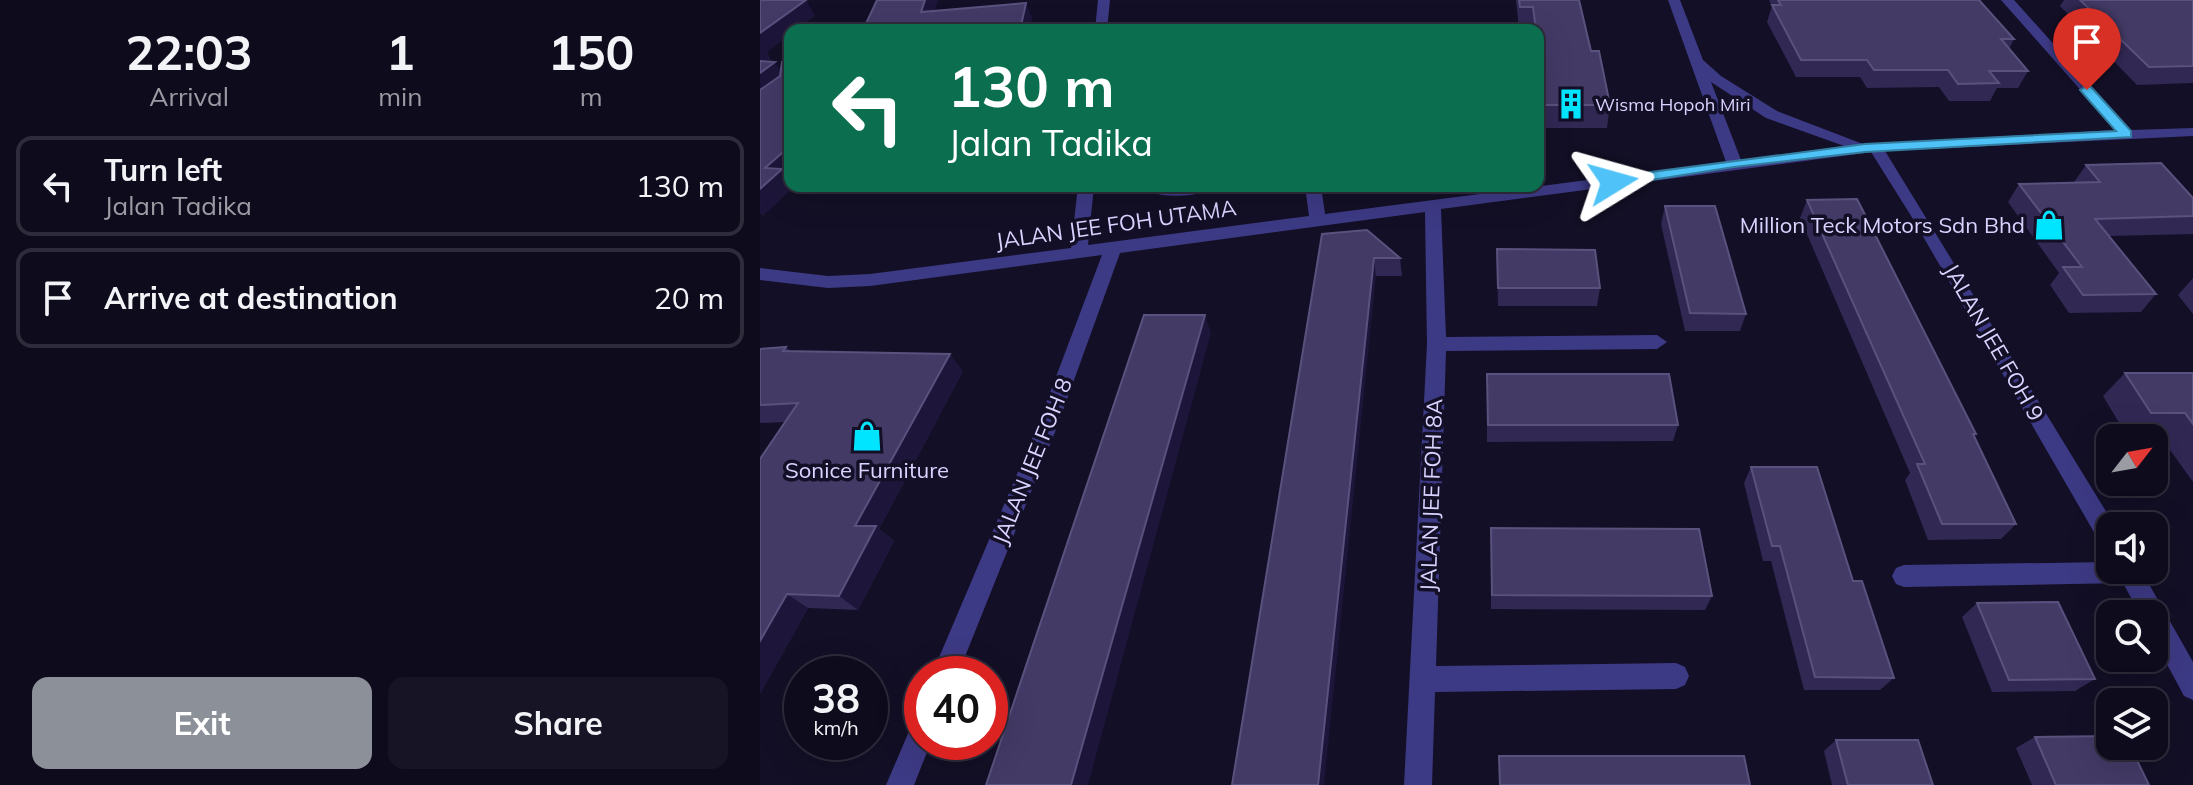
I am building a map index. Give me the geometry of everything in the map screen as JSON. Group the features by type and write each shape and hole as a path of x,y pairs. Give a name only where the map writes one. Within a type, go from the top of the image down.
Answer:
{"street":[{"path":"1102,24 1104,0"},
{"path":"1674,0 1734,163"},
{"path":"2007,0 2127,134"},
{"path":"1699,63 1718,83 1766,114 1870,147"},
{"name":"JALAN JEE FOH UTAMA","path":"1544,190 1870,147 2193,132"},
{"name":"JALAN JEE FOH 9","path":"1870,147 1921,219 2096,515"},
{"path":"1079,251 1085,192"},
{"path":"1314,192 1318,220"},
{"name":"JALAN JEE FOH UTAMA","path":"760,274 828,282 870,280 1526,192"},
{"name":"JALAN JEE FOH 8A","path":"1418,785 1437,344 1433,205"},
{"name":"JALAN JEE FOH 8","path":"952,656 1047,427 1114,246"},
{"path":"1437,344 1657,342"},
{"path":"1904,576 2096,572"},
{"path":"2168,642 2193,687"},
{"path":"1424,679 1676,676"},
{"path":"900,785 910,760"}],"building":[{"path":"760,0 806,0 760,33"},
{"path":"877,0 925,0 921,12 1026,3 1021,24 866,24"},
{"path":"1519,0 1579,0 1591,51 1599,51 1610,105 1545,105 1544,24 1535,24 1533,7 1520,7"},
{"path":"1778,0 1979,0 2014,39 2001,39 2028,71 1989,71 1999,83 1958,84 1948,70 1874,70 1867,60 1801,60 1772,5 1781,5"},
{"path":"2080,0 2193,0 2193,66 2149,67"},
{"path":"760,61 775,62 760,73"},
{"path":"784,62 784,151 765,168 782,169 760,189 760,90 780,76"},
{"path":"2161,163 2193,198 2193,216 2095,219 2156,294 2083,295 2063,267 2082,267 2019,184 2100,182 2086,165"},
{"path":"1857,199 1976,434 1973,434 2016,524 1942,524 1917,464 1925,464 1807,200"},
{"path":"1665,206 1715,206 1746,314 1690,313"},
{"path":"1367,230 1400,258 1374,258 1318,785 1232,785 1322,234"},
{"path":"1497,249 1595,250 1600,288 1498,288"},
{"path":"1144,315 1205,315 1071,785 986,785 994,760 1008,760 1008,720"},
{"path":"786,347 783,351 950,354 855,526 876,526 839,596 787,594 760,641 760,459 798,403 760,405 760,349"},
{"path":"2125,373 2193,373 2193,424 2185,413 2151,413"},
{"path":"1487,374 1669,374 1678,425 1488,425"},
{"path":"1751,467 1817,467 1853,581 1862,581 1894,678 1815,677 1780,546 1772,546"},
{"path":"1491,528 1699,529 1712,596 1492,595"},
{"path":"2058,602 2095,679 2009,680 1977,603"},
{"path":"2096,736 2096,760 2137,760 2149,785 2056,785 2035,737"},
{"path":"1836,740 1918,740 1933,785 1848,785"},
{"path":"1499,756 1744,756 1750,785 1500,785"}],"place":[{"name":"Wisma Hopoh Miri","path":"1571,104"},
{"name":"Million Teck Motors Sdn Bhd","path":"2049,225"},
{"name":"Sonice Furniture","path":"867,436"}],"route":[{"path":"1613,182 1734,163 1865,148 2127,134 2087,90"}]}
